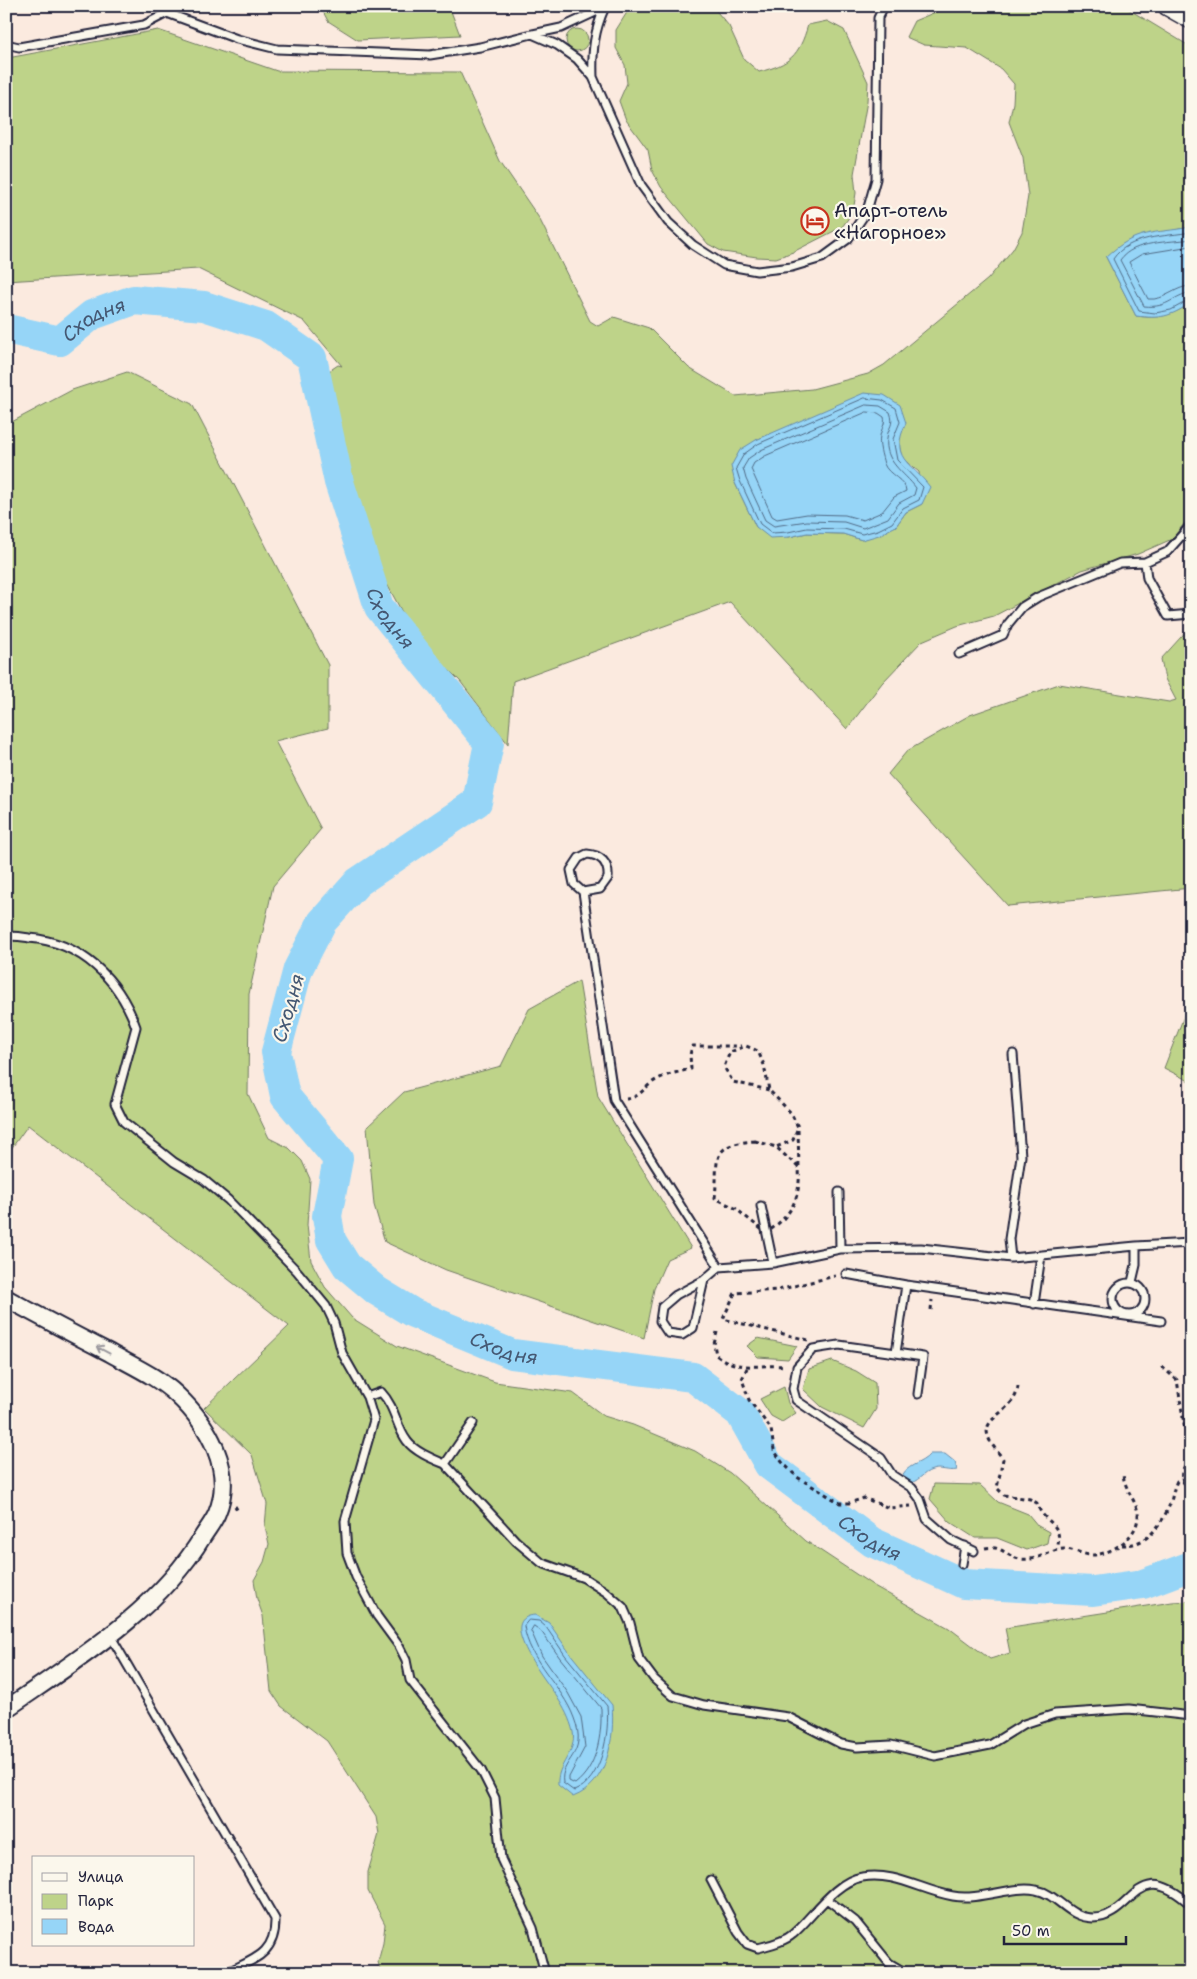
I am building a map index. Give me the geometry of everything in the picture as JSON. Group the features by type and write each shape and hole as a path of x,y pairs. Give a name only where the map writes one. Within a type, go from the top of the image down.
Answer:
{"main road":[{"path":"1168,6 1191,19"}],"street":[{"path":"6,1298 146,1373 176,1394 197,1417 209,1434 222,1470 222,1492 217,1512 178,1572 143,1607 6,1709"}],"lane":[{"path":"532,34 557,45 577,59 593,77 641,185 668,222 693,245 724,265 757,271 792,267 822,258 848,239 867,212 876,179 878,18 884,6"},
{"path":"593,77 592,50 596,30 605,7"},
{"path":"6,44 20,47 144,25 167,10 237,39 277,48 430,55 480,47 561,28 605,7"},
{"path":"959,654 1004,635 1008,624 1022,607 1038,597 1120,563 1145,562 1167,552 1191,526"},
{"path":"1145,562 1147,578 1168,616 1191,614"},
{"path":"583,892 600,889 608,878 607,865 595,855 587,854 579,858 571,870 574,884 583,892 614,1100 719,1267"},
{"path":"6,937 56,942 95,963 124,1000 136,1027 115,1104 124,1122 174,1162 204,1180 228,1200 297,1271 326,1306 342,1353 367,1397 374,1420 345,1522 347,1553 356,1577 406,1660 410,1680 490,1784 496,1798 501,1860 533,1928 545,1973"},
{"path":"1010,1258 1009,1239 1022,1156 1013,1054"},
{"path":"839,1192 840,1249"},
{"path":"761,1206 773,1264"},
{"path":"704,1280 693,1328 682,1335 668,1333 660,1321 662,1307 676,1295 704,1280 719,1267 773,1264 840,1249 921,1248 1010,1258 1136,1246 1191,1243"},
{"path":"1132,1282 1136,1265 1136,1246"},
{"path":"1034,1304 1040,1256"},
{"path":"846,1274 906,1285 1161,1321"},
{"path":"1132,1282 1143,1289 1145,1301 1138,1312 1126,1316 1116,1308 1113,1296 1120,1285 1132,1282"},
{"path":"896,1353 906,1285"},
{"path":"918,1394 923,1356 839,1345 813,1349 797,1367 793,1389 796,1400 881,1458 892,1475 912,1488 920,1499 927,1519 951,1540 974,1551"},
{"path":"367,1397 381,1392 391,1403 408,1442 431,1458 445,1464 516,1542 542,1564 584,1578 606,1592 623,1607 630,1623 639,1658 654,1679 673,1696 704,1705 788,1717 840,1744 856,1747 891,1744 935,1756 990,1745 1024,1724 1056,1714 1129,1709 1154,1710 1191,1716"},
{"path":"445,1464 473,1423"},
{"path":"962,1564 965,1546"},
{"path":"109,1634 275,1919 272,1945 263,1954 226,1973"},
{"path":"711,1880 738,1932 747,1944 758,1948 792,1935 843,1885 861,1877 890,1876 954,1896 993,1895 1036,1890 1080,1916 1094,1918 1116,1909 1142,1888 1155,1885 1168,1888 1191,1905"},
{"path":"828,1900 855,1920 889,1963 906,1973"}],"path":[{"path":"614,1100 634,1098 655,1081 672,1073 690,1069 692,1046 746,1046 758,1051 764,1065 769,1090"},
{"path":"746,1046 730,1052 724,1067 733,1082 769,1090 791,1112 798,1127 799,1168 798,1196 784,1221 766,1233 735,1208 715,1198 715,1170 720,1153 734,1142 755,1141 776,1147 799,1168"},
{"path":"776,1147 793,1140 798,1127"},
{"path":"827,1347 798,1336 723,1319 735,1293 778,1290 846,1274"},
{"path":"716,1332 714,1344 716,1355 727,1364 747,1368 764,1365 797,1367"},
{"path":"1162,1367 1177,1380 1186,1430 1191,1438"},
{"path":"747,1368 742,1379 748,1400 771,1429 774,1450 797,1476 840,1503 849,1503 864,1498 889,1508 914,1506 923,1509"},
{"path":"1018,1386 1017,1396 1008,1408 994,1417 988,1424 987,1436 1003,1459 997,1488 1004,1496 1030,1499 1037,1503 1039,1512 1057,1527 1060,1539 1058,1549"},
{"path":"1121,1544 1134,1546 1151,1535 1163,1519 1171,1501 1172,1491 1181,1478 1182,1468 1191,1460"},
{"path":"974,1551 991,1547 1000,1548 1019,1559 1038,1559 1058,1549 1076,1549 1093,1555 1112,1550 1121,1544 1136,1528 1139,1512 1125,1486 1123,1475"},
{"path":"1181,1478 1191,1476"},
{"path":"1181,1478 1184,1484 1191,1489"}],"green space":[{"path":"320,6 449,6 460,35 358,40 328,21"},
{"path":"631,6 712,6 729,26 744,59 759,72 778,66 792,57 805,36 808,25 827,21 844,30 868,82 867,101 854,174 856,193 853,212 842,227 793,252 776,258 723,252 708,244 661,187 652,170 648,150 626,120 619,101 627,83 625,65 616,48 616,30"},
{"path":"950,6 979,6 1002,12 1004,6 1123,6 1191,47 1191,227 1174,230 1106,257 1136,316 1165,316 1191,303 1191,515 1172,539 1138,554 1082,570 994,616 957,626 922,641 882,683 847,729 730,602 513,681 508,744 460,681 416,638 381,573 350,488 323,375 338,365 342,366 304,321 198,269 6,281 6,56 13,57 158,30 277,71 460,72 500,161 539,218 590,321 598,326 614,317 649,328 689,368 735,396 812,389 868,374 884,365 988,279 1013,249 1022,232 1028,196 1023,158 1009,122 1014,84 1001,69 967,48 924,45 906,37 914,21","holes":["811,418 898,440 902,458 919,472 922,504 906,512 896,526 862,540 843,534 807,533 789,537 756,527 735,483 756,440"]},
{"path":"577,29 585,32 588,40 585,48 577,51 569,48 566,40 569,32"},
{"path":"127,372 192,404 328,665 328,728 275,741 321,829 273,886 249,994 248,1094 269,1138 289,1148 302,1161 310,1179 307,1225 311,1261 325,1287 352,1318 397,1346 495,1382 573,1393 604,1416 633,1425 695,1451 730,1473 806,1541 874,1586 949,1628 990,1659 1010,1653 1005,1628 1172,1602 1191,1601 1191,1973 381,1973 378,1962 385,1924 368,1891 368,1872 379,1834 376,1817 327,1741 281,1706 271,1691 263,1616 257,1599 254,1580 264,1562 269,1544 265,1526 267,1504 252,1455 204,1408 289,1326 28,1125 6,1156 6,425 72,390"},
{"path":"1191,626 1191,888 1008,906 888,774 907,751 970,715 1059,684 1169,702 1176,700 1165,679 1161,659"},
{"path":"579,981 598,1097 691,1248 667,1259 654,1289 644,1338 446,1270 385,1242 374,1205 367,1127 404,1092 501,1066 529,1009"},
{"path":"1191,998 1191,1082 1164,1068"},
{"path":"758,1338 797,1346 788,1359 758,1357 747,1346"},
{"path":"832,1361 856,1371 875,1383 876,1409 864,1428 822,1407 803,1389 809,1369"},
{"path":"784,1387 788,1403 796,1413 782,1422 771,1416 760,1399"},
{"path":"934,1484 980,1485 998,1502 1028,1514 1038,1526 1049,1532 1047,1543 1027,1550 997,1538 975,1538 950,1522 930,1499"}],"water":[{"path":"1191,227 1191,303 1165,316 1136,316 1106,257 1127,241 1136,237 1155,232"},
{"path":"864,393 884,395 900,405 906,423 901,435 901,452 904,459 930,487 922,504 906,512 896,526 879,535 862,540 843,534 807,533 789,537 770,538 756,527 735,483 731,466 740,450 756,440"},
{"path":"930,1454 945,1454 955,1462 957,1470 932,1470 907,1484 901,1479 906,1470"},
{"path":"535,1615 549,1623 569,1652 612,1705 613,1718 610,1745 602,1771 585,1791 573,1797 558,1785 560,1771 572,1746 572,1727 562,1705 535,1666 522,1639 520,1627 524,1619"}],"waterway":[{"name":"Сходня","path":"6,329 60,341 92,315 134,300 204,306 266,326 312,358 339,482 379,607 489,743 477,802 358,882 322,922 298,969 276,1052 285,1096 338,1159 327,1216 331,1240 347,1266 377,1291 413,1313 512,1354 693,1377 740,1413 769,1465 872,1542 964,1584 1093,1591 1143,1584 1191,1566"}],"place":[{"name":"Апарт-отель «Нагорное»","path":"815,221"}]}
